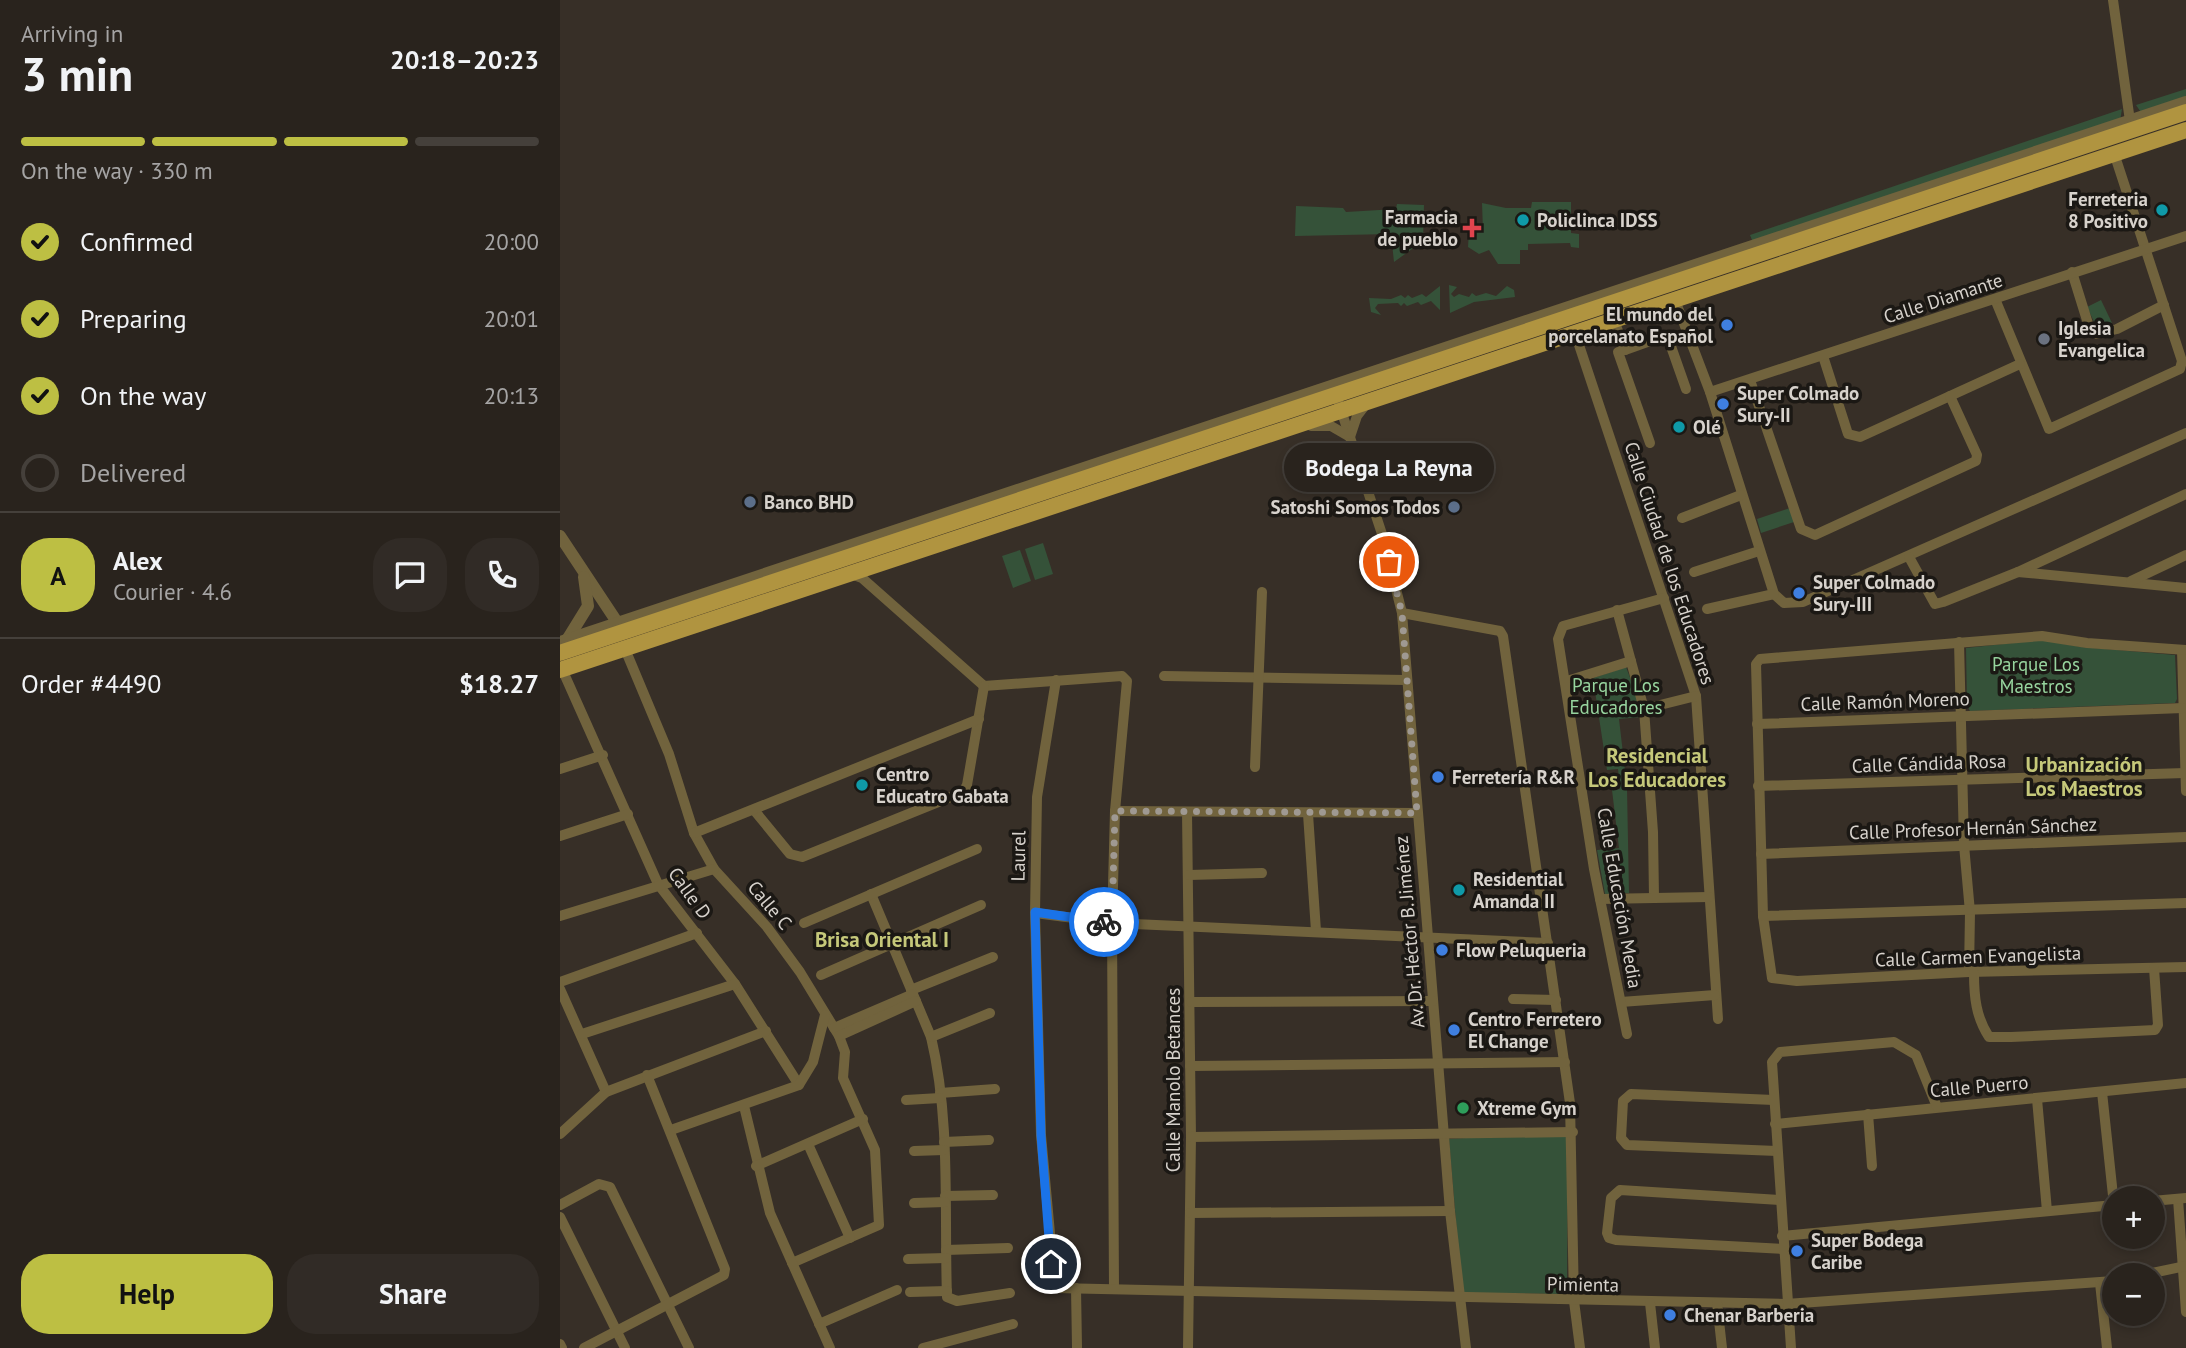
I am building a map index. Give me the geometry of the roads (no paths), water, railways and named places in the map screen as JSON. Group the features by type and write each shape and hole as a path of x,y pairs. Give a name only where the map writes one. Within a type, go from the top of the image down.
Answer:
{"main road":[{"path":"562,655 1339,404 2186,113"},
{"path":"622,636 849,573 1294,427 1339,404 1367,403 2186,130"}],"street":[{"path":"2113,0 2130,121"},
{"path":"562,655 2186,102"},
{"path":"1996,299 2045,426 2049,429 2180,369 2182,361 2114,153"},
{"name":"Calle Diamante","path":"1710,392 2186,236"},
{"path":"2072,272 2090,330 2097,334 2117,329 2164,305"},
{"path":"1675,300 1710,392 1774,594 1784,603 1795,605 2186,433"},
{"path":"1614,320 1625,350"},
{"name":"Calle Ciudad de los Educadores","path":"1575,333 1696,696 1718,1018"},
{"path":"1650,443 1618,352 1667,335 1686,389"},
{"path":"1823,356 1848,434 1854,437 1860,437 2020,364"},
{"path":"1750,380 1801,529 1815,535 1976,461 1977,455 1950,396"},
{"path":"1294,427 1331,426 1350,437 1357,416 1367,403"},
{"name":"Av. Dr. Héctor B. Jiménez","path":"1339,404 1383,537 1402,613 1450,1211 1466,1348"},
{"path":"1909,556 1935,604 2018,572 2186,494"},
{"path":"1682,518 1741,495"},
{"path":"560,536 622,636"},
{"path":"1694,572 1759,551"},
{"path":"2128,583 2186,555"},
{"path":"2018,572 2186,588"},
{"path":"849,573 862,578 984,686 1122,676 1126,681 1115,811 1112,923 1114,1289"},
{"path":"562,655 588,606 584,574"},
{"path":"1255,767 1262,592"},
{"path":"1707,609 1774,594"},
{"name":"Calle Educación Media","path":"1627,1034 1600,899 1567,681 1558,639 1559,630 1563,626 1664,598"},
{"path":"1617,610 1644,709 1653,832 1654,897"},
{"path":"1402,613 1502,633 1573,1132 1574,1301 1580,1348"},
{"name":"Calle C","path":"622,636 669,754 694,833 715,869 767,927 800,972 845,1052 843,1078 875,1150 879,1225 850,1238"},
{"path":"2186,791 2184,650 2087,643 2042,636 1760,659 1756,664 1763,916 1970,912 2186,903"},
{"path":"1959,642 1964,845 1970,912 1971,973 1975,1003 1989,1037 2155,1030 2158,1025 2154,968"},
{"name":"Calle D","path":"562,655 658,884 735,984 799,1085"},
{"path":"1567,681 1630,661"},
{"path":"1164,676 1258,680 1406,680"},
{"name":"Laurel","path":"1053,1285 1041,1135 1035,912 1037,797 1056,680"},
{"path":"754,810 790,854 802,857 966,789 984,686"},
{"path":"1644,709 1696,696"},
{"name":"Calle Ramón Moreno","path":"1757,724 2183,708"},
{"path":"694,833 979,719"},
{"path":"560,769 603,755"},
{"name":"Calle Cándida Rosa","path":"1758,786 2185,773"},
{"path":"1115,811 1417,813"},
{"name":"Calle Manolo Betances","path":"1187,812 1191,1002 1188,1348"},
{"path":"560,836 628,814"},
{"path":"1308,814 1316,931"},
{"name":"Calle Profesor Hernán Sánchez","path":"1761,855 2186,837"},
{"path":"804,923 977,849"},
{"path":"560,916 658,884 715,869"},
{"path":"1189,875 1262,873"},
{"path":"871,894 931,1037 944,1146 947,1297 957,1301 1010,1293"},
{"path":"1600,899 1709,897"},
{"path":"821,975 981,905"},
{"path":"1035,912 1112,923 1548,943"},
{"name":"Calle Carmen Evangelista","path":"1763,916 1772,978 1797,981 2186,967"},
{"path":"560,982 697,933"},
{"path":"836,1032 993,957"},
{"path":"582,1034 735,984"},
{"path":"560,989 606,1092"},
{"path":"1621,1002 1716,995"},
{"path":"1513,999 1556,1000"},
{"path":"1191,1002 1433,1001"},
{"path":"931,1037 990,1013"},
{"path":"671,1130 799,1085 813,1062 825,1015"},
{"path":"560,1119 564,1132 606,1092 766,1031"},
{"path":"1791,1348 1775,1124 1774,1056 1780,1052 1894,1042 1916,1055 1937,1107"},
{"path":"1190,1066 1438,1061 1565,1062"},
{"path":"584,1348 724,1275 725,1269 647,1075"},
{"name":"Calle Puerro","path":"1775,1124 2186,1083"},
{"path":"906,1100 995,1088"},
{"path":"2102,1091 2112,1186"},
{"path":"1774,1100 1631,1094 1623,1101 1621,1138 1627,1145 1777,1151"},
{"path":"2037,1099 2048,1211"},
{"path":"744,1106 756,1166 771,1213 830,1348"},
{"path":"1868,1114 1872,1166"},
{"path":"756,1166 863,1119"},
{"path":"1191,1137 1573,1132"},
{"path":"914,1151 989,1140"},
{"path":"792,1263 850,1238 808,1144"},
{"path":"560,1205 604,1183 610,1187 690,1348"},
{"path":"1780,1200 1619,1190 1613,1193 1609,1238 1783,1249"},
{"path":"914,1203 993,1195"},
{"path":"2182,1198 2186,1312"},
{"path":"1782,1236 2102,1206"},
{"path":"1190,1213 1450,1211"},
{"path":"560,1217 625,1348"},
{"path":"908,1259 1007,1248"},
{"path":"2165,1270 2184,1266"},
{"path":"2100,1283 2107,1348"},
{"name":"Pimienta","path":"1053,1285 1055,1289 1786,1304 2100,1283"},
{"path":"1076,1289 1077,1347"},
{"path":"819,1324 897,1290"},
{"path":"910,1292 947,1291"},
{"path":"1650,1303 1655,1348"},
{"path":"1717,1303 1722,1348"},
{"path":"923,1348 1013,1324"}],"place":[{"name":"Ferreteria 8 Positivo","path":"2162,210"},
{"name":"Policlinca IDSS","path":"1523,220"},
{"name":"Farmacia de pueblo","path":"1472,228"},
{"name":"El mundo del porcelanato Español","path":"1727,325"},
{"name":"Iglesia Evangelica","path":"2044,339"},
{"name":"Super Colmado Sury-II","path":"1723,404"},
{"name":"Olé","path":"1679,427"},
{"name":"Banco BHD","path":"750,502"},
{"name":"Satoshi Somos Todos","path":"1454,507"},
{"name":"Bodega La Reyna","path":"1389,562"},
{"name":"Super Colmado Sury-III","path":"1799,593"},
{"name":"Ferretería R&R","path":"1438,777"},
{"name":"Centro Educatro Gabata","path":"862,785"},
{"name":"Residential Amanda II","path":"1459,890"},
{"name":"Flow Peluqueria","path":"1442,950"},
{"name":"Centro Ferretero El Change","path":"1454,1030"},
{"name":"Xtreme Gym","path":"1463,1108"},
{"name":"Super Bodega Caribe","path":"1797,1251"},
{"name":"Chenar Barberia","path":"1670,1315"}],"district":[{"name":"Residencial Los Educadores","path":"1657,768"},
{"name":"Urbanización Los Maestros","path":"2084,777"},
{"name":"Brisa Oriental I","path":"882,940"}],"park label":[{"name":"Parque Los Maestros","path":"2036,675"},
{"name":"Parque Los Educadores","path":"1616,696"}]}
